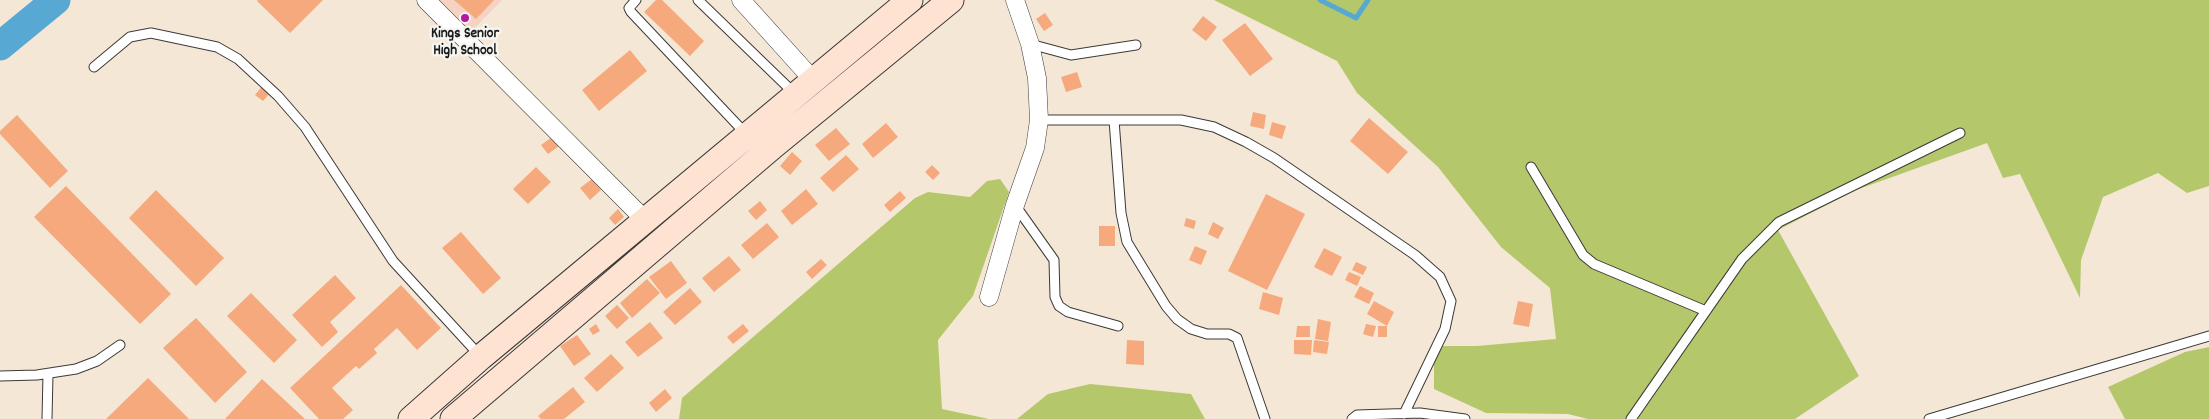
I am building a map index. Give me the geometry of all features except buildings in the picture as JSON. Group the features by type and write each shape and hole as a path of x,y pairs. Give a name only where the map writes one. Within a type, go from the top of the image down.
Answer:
{"street":[{"path":"426,0 645,220"},
{"path":"741,0 805,88"},
{"path":"411,419 481,357 910,0"},
{"path":"452,419 765,154 951,0"},
{"path":"989,297 1015,205 1036,148 1039,120 1037,78 1030,44 1015,0"}],"lane":[{"path":"636,0 629,8 631,12 747,136"},
{"path":"698,0 805,88"},
{"path":"94,67 130,37 151,33 217,47 238,59 278,96 305,127 393,260 481,357"},
{"path":"1030,44 1072,55 1136,45"},
{"path":"1039,120 1181,120 1214,127 1274,158 1407,249 1440,277 1452,301 1445,328 1404,414"},
{"path":"1114,120 1121,213 1127,242 1166,306 1177,319 1191,329 1207,334 1229,334 1237,338 1265,419"},
{"path":"1631,419 1742,259 1779,222 1960,133"},
{"path":"1531,167 1583,255 1594,264 1706,311"},
{"path":"1015,205 1054,260 1055,297 1059,306 1068,312 1118,326"},
{"path":"1929,419 2209,336"},
{"path":"0,376 48,374 76,369 97,361 120,346"},
{"path":"47,419 48,374"},
{"path":"1352,419 1357,415 1420,413 1464,419"}],"shaded area":[{"name":"Kings Senior High School","path":"428,0 502,0 466,37"}],"green space":[{"path":"1214,0 2209,0 2209,186 2187,193 2158,173 2103,197 2081,260 2080,298 2020,174 2003,178 1987,143 1856,190 1778,230 1859,376 1795,419 1588,419 1568,414 1486,413 1434,389 1434,346 1477,346 1556,339 1550,288 1501,247 1438,167 1357,93 1337,61"},
{"path":"1000,179 1009,192 973,296 938,340 942,409 989,419 679,419 682,398 915,198 928,192 970,197 987,181"},
{"path":"2209,347 2209,419 2125,419 2108,387 2185,352"},
{"path":"1090,384 1191,394 1205,419 1017,419 1048,394"}],"waterway":[{"path":"0,46 56,0"},
{"path":"1320,0 1356,18 1368,0"}],"place":[{"name":"Kings Senior High School","path":"465,18"}]}
